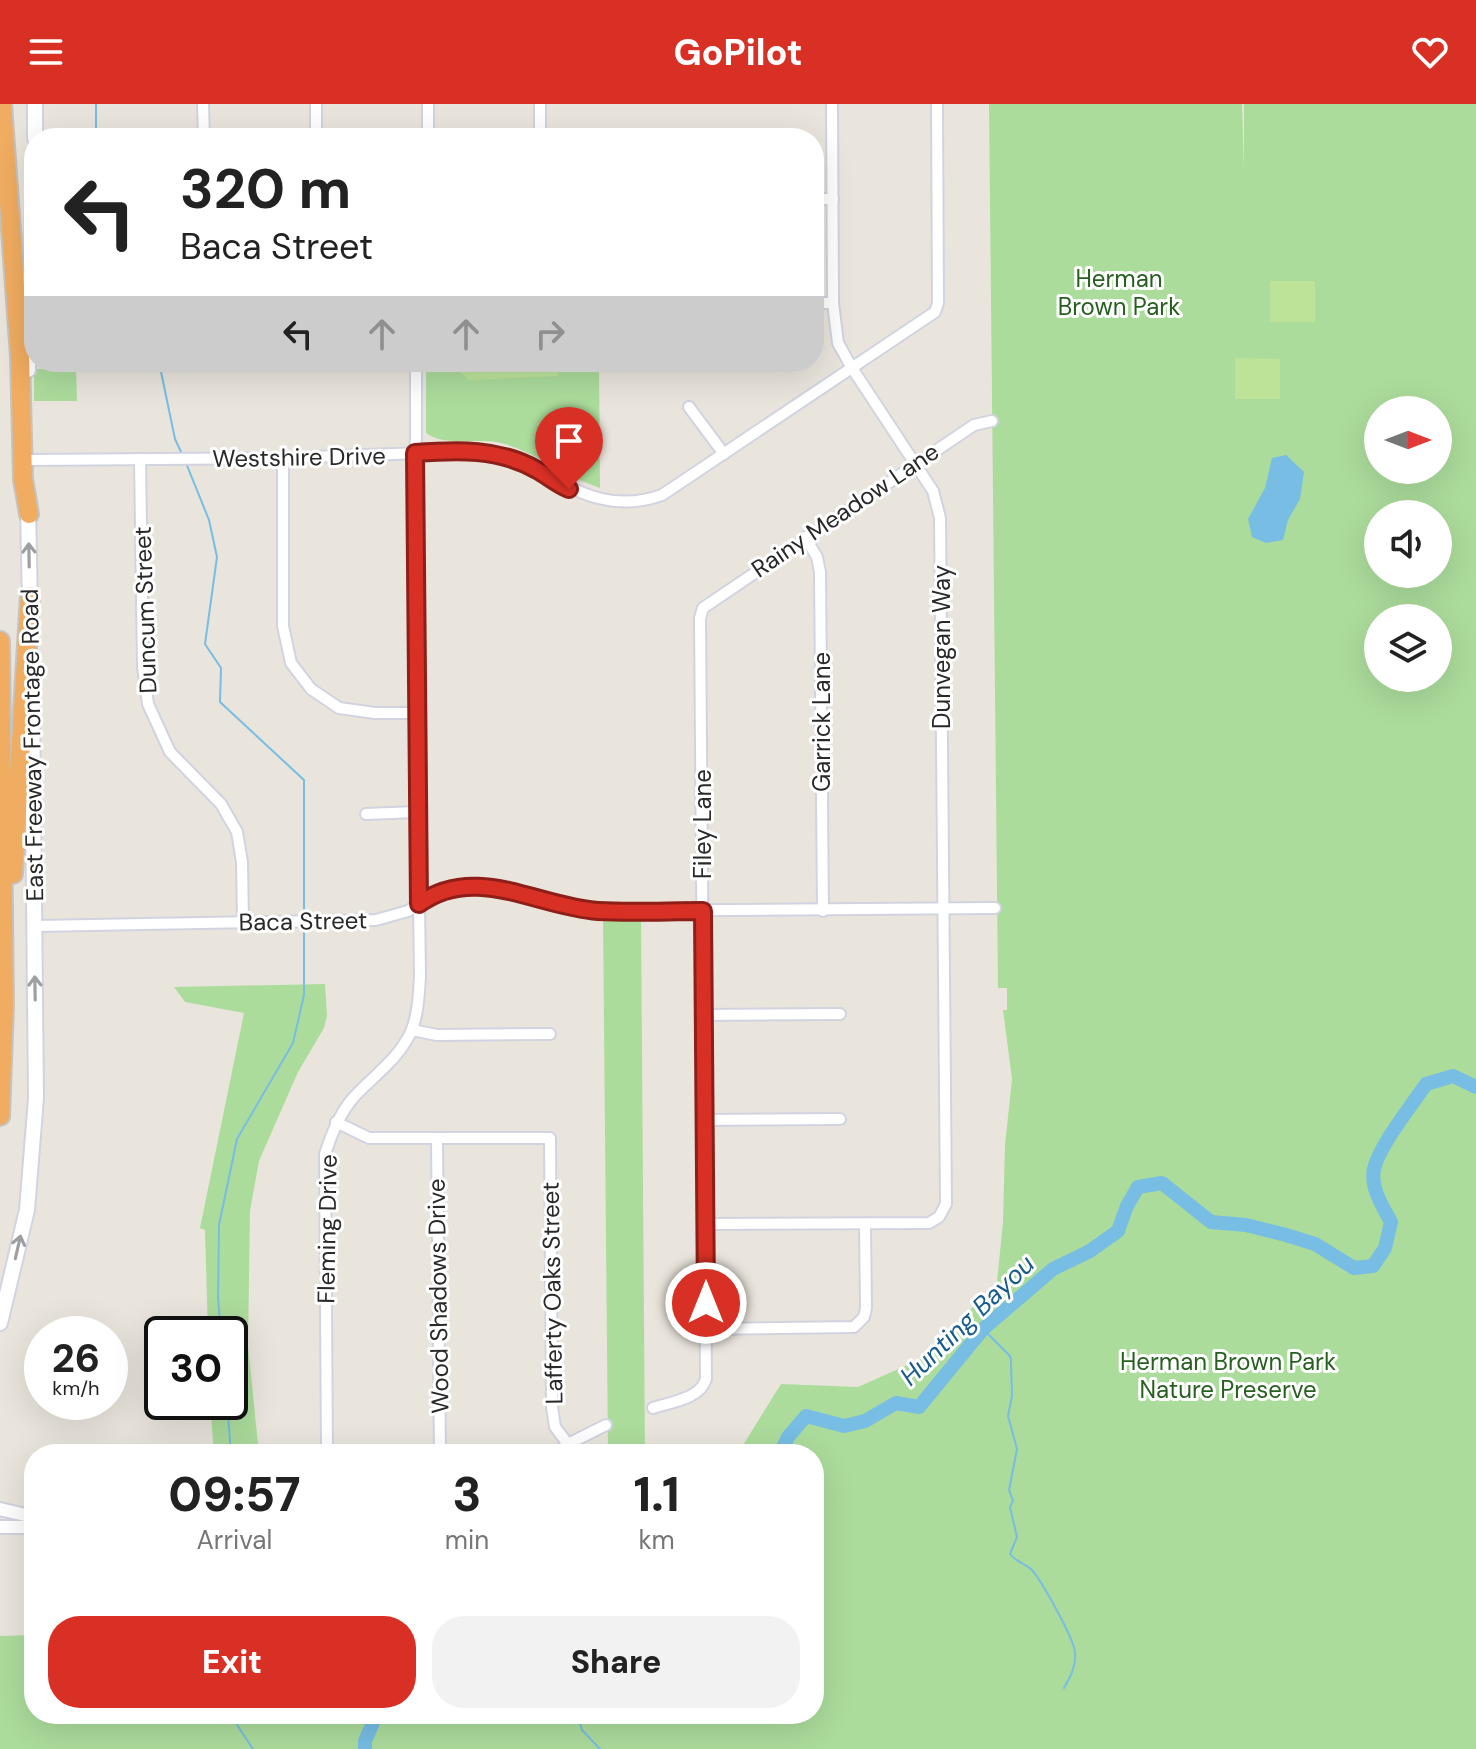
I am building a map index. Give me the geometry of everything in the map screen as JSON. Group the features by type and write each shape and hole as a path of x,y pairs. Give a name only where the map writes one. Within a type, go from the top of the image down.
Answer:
{"highway":[{"path":"2,104 20,356 23,479 29,514"},
{"path":"0,1116 30,596"},
{"path":"0,641 4,1005"}],"main road":[{"path":"35,104 35,128"},
{"name":"East Freeway Frontage Road","path":"0,1323 27,1210 36,1098 28,372"}],"street":[{"path":"203,104 204,128"},
{"path":"316,104 316,128"},
{"path":"428,104 428,128"},
{"path":"540,104 540,128"},
{"name":"Dunvegan Way","path":"832,104 833,303 838,343 933,491 940,518 946,1204 939,1217 929,1223 865,1224"},
{"name":"Westshire Drive","path":"28,460 283,458 478,451 498,454 537,470 563,486 599,499 636,502 662,495 935,312 938,303 937,104"},
{"path":"824,199 833,199"},
{"path":"824,303 833,303"},
{"name":"Fleming Drive","path":"327,1444 325,1154 336,1122 354,1097 394,1061 412,1030 420,976 416,812 416,372"},
{"path":"689,407 724,454"},
{"name":"Rainy Meadow Lane","path":"703,608 916,462 974,425 992,421"},
{"path":"283,458 283,626 291,663 311,689 339,708 375,713 416,713"},
{"name":"Duncum Street","path":"140,459 143,667 148,704 170,752 221,804 237,832 242,862 243,922"},
{"name":"Garrick Lane","path":"805,537 817,557 820,572 823,911"},
{"name":"Filey Lane","path":"653,1408 696,1394 704,1386 700,618 703,608"},
{"path":"366,814 416,812"},
{"name":"Baca Street","path":"35,926 376,920 408,911 445,891 473,886 596,911 995,908"},
{"path":"703,1015 840,1014"},
{"path":"412,1030 437,1035 550,1034"},
{"path":"705,1120 840,1119"},
{"path":"336,1122 369,1138 437,1139"},
{"name":"Lafferty Oaks Street","path":"437,1139 550,1138 552,1407 555,1427 568,1444"},
{"name":"Wood Shadows Drive","path":"437,1139 440,1444"},
{"path":"705,1224 865,1224 866,1308 864,1317 854,1327 706,1329"},
{"path":"568,1444 606,1425"},
{"path":"0,1509 24,1515"},
{"path":"0,1527 24,1527"}],"green space":[{"name":"Herman Brown Park Nature Preserve","path":"989,104 1242,104 1244,170 1244,104 1476,104 1476,1749 0,1749 0,1636 24,1635 24,1724 824,1724 824,1444 744,1444 781,1384 858,1387 923,1358 997,1282 1012,1079 1003,1010 1007,1010 1007,988 998,988"},
{"path":"1270,281 1315,281 1315,322 1270,322"},
{"path":"1235,358 1280,359 1280,399 1235,399"},
{"path":"34,372 76,372 77,401 34,401"},
{"path":"426,372 599,372 600,488 505,444 443,440 426,433"},
{"path":"461,372 558,372 558,376 469,380"},
{"path":"641,916 645,1444 608,1444 603,917"},
{"path":"325,984 327,1016 324,1028 298,1072 259,1161 250,1211 248,1346 248,1316 207,1316 205,1230 200,1228 244,1013 185,1002 174,987"},
{"path":"248,1346 258,1444 213,1444 211,1420 248,1420"}],"water":[{"path":"1286,455 1304,472 1300,499 1288,520 1283,540 1266,543 1252,537 1248,519 1265,488 1272,458"}],"waterway":[{"path":"96,104 96,128"},
{"path":"161,372 175,439 182,454"},
{"path":"186,463 209,520 217,557 205,644 221,668 220,702 304,780 304,917"},
{"path":"220,1316 219,1225 237,1139 293,1043 304,995 304,924"},
{"name":"Hunting Bayou","path":"785,1444 806,1416 844,1426 865,1421 896,1403 919,1407 983,1329 1053,1269 1090,1251 1118,1231 1138,1187 1162,1183 1211,1222 1246,1225 1286,1235 1315,1244 1354,1268 1373,1266 1385,1248 1391,1222 1378,1197 1373,1176 1382,1149 1426,1084 1453,1076 1476,1087"},
{"path":"983,1329 1011,1360 1012,1396 1008,1416 1017,1449 1009,1490 1017,1537 1010,1554 1031,1569 1069,1636 1075,1662 1064,1688"},
{"path":"228,1420 230,1444"},
{"path":"237,1724 253,1749"},
{"name":"Hunting Bayou","path":"365,1749 373,1724"},
{"path":"580,1724 600,1749"}],"route":[{"path":"569,489 537,470 498,454 478,451 415,453 419,904 445,891 488,886 596,911 703,911 706,1303"}],"park label":[{"name":"Herman Brown Park","path":"1119,292"}]}
